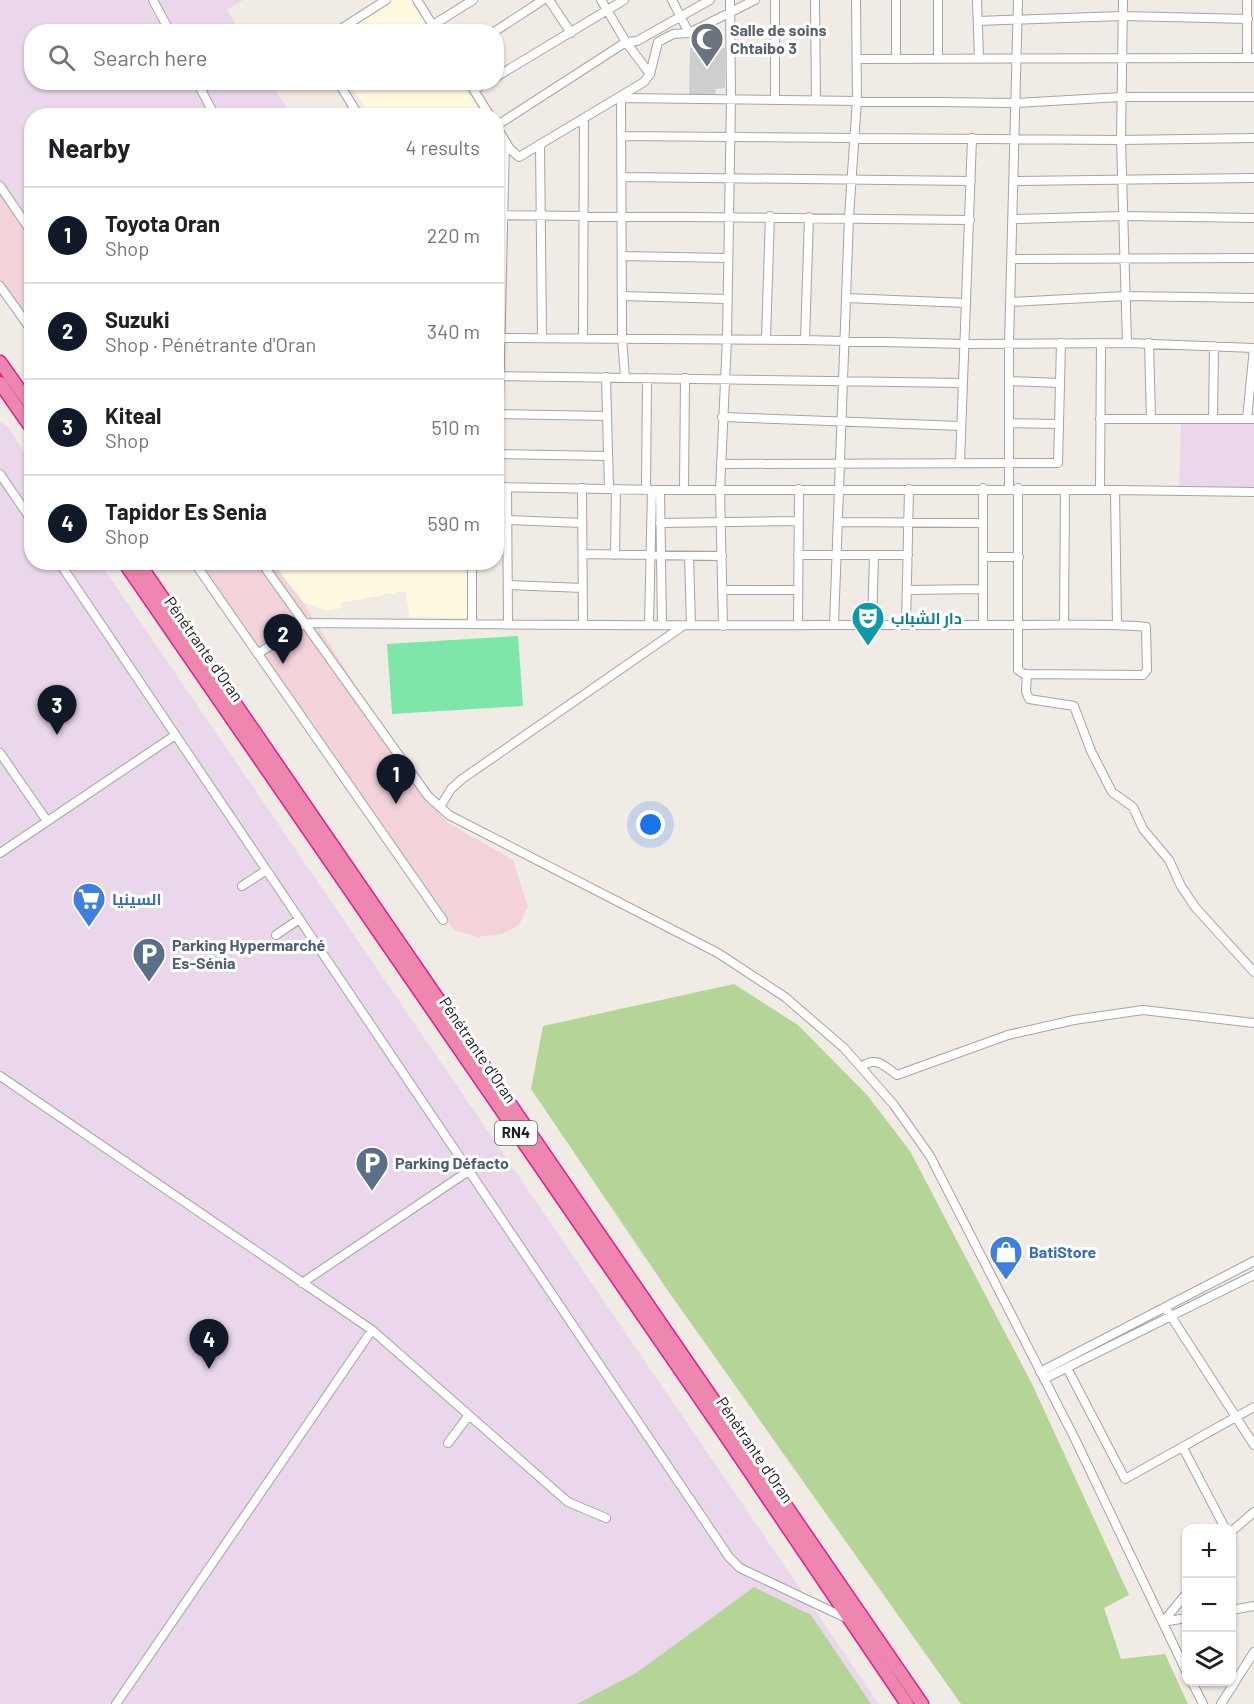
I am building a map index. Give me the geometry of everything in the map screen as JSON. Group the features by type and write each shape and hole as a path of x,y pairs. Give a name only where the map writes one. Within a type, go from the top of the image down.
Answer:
{"highway":[{"path":"0,362 24,396"},
{"path":"0,383 24,418"},
{"name":"Pénétrante d'Oran","path":"129,570 907,1704"},
{"name":"Pénétrante d'Oran","path":"143,570 922,1704"}],"street":[{"path":"153,0 166,24"},
{"path":"348,24 386,0"},
{"path":"417,0 432,24"},
{"path":"440,24 473,0"},
{"path":"504,25 543,0"},
{"path":"549,0 572,33"},
{"path":"601,0 626,42 650,74"},
{"path":"504,72 624,0"},
{"path":"672,0 689,33"},
{"path":"504,121 626,42 637,41 710,0"},
{"path":"723,626 720,490 727,339 731,98 730,0"},
{"path":"504,138 519,157 644,82 650,74 658,42 673,34 689,33 755,0"},
{"path":"775,0 775,99"},
{"path":"816,0 816,99"},
{"path":"834,625 849,217 857,100 856,0"},
{"path":"896,0 896,58"},
{"path":"938,0 938,58"},
{"path":"977,0 979,58"},
{"path":"1009,488 1009,344 1018,0"},
{"path":"1123,0 1121,141 1127,343"},
{"path":"858,59 1250,58 1247,0"},
{"path":"978,21 1123,16 1248,19"},
{"path":"201,90 211,108"},
{"path":"343,90 354,108"},
{"path":"474,90 485,108"},
{"path":"621,97 1014,103 1121,97 1254,97"},
{"path":"621,97 622,337 625,378"},
{"path":"583,338 584,117"},
{"path":"621,136 1121,141 1254,138"},
{"path":"960,463 972,138"},
{"path":"504,166 506,141"},
{"path":"540,144 543,215 542,338"},
{"path":"622,177 971,181"},
{"path":"1015,181 1254,178"},
{"path":"0,186 24,221"},
{"path":"504,215 585,214 970,220"},
{"path":"766,339 770,216"},
{"path":"1013,219 1123,216 1254,218"},
{"path":"805,340 809,217"},
{"path":"622,256 728,258"},
{"path":"1012,259 1254,258"},
{"path":"0,286 24,320"},
{"path":"622,296 727,298"},
{"path":"1010,302 1125,296 1254,298"},
{"path":"846,298 966,303"},
{"path":"504,338 622,337 965,344 1149,343 1254,348 1251,419 1100,419"},
{"path":"1100,490 1101,343"},
{"path":"1149,343 1151,419"},
{"path":"721,464 1058,463 1061,344"},
{"path":"1213,419 1214,346"},
{"path":"504,376 962,383"},
{"path":"606,378 608,456 615,555"},
{"path":"647,378 653,490 649,625"},
{"path":"684,490 685,378"},
{"path":"1009,381 1060,382"},
{"path":"504,414 607,416"},
{"path":"722,417 961,426"},
{"path":"1009,423 1059,424"},
{"path":"504,454 608,456"},
{"path":"0,474 24,509"},
{"path":"508,624 507,487 653,490 1009,488 1254,492"},
{"path":"582,488 583,625"},
{"path":"983,488 983,625"},
{"path":"798,625 799,489"},
{"path":"906,625 909,489"},
{"path":"259,653 305,623 723,626 798,625 1019,625 1064,625 1117,625 1146,627 1147,670 1143,675 1021,673 1018,667 1019,625 1018,489"},
{"path":"1064,625 1065,489"},
{"path":"653,490 660,523 662,625"},
{"path":"1115,490 1117,625"},
{"path":"507,520 582,523"},
{"path":"660,523 798,521"},
{"path":"838,522 983,523"},
{"path":"583,554 722,556"},
{"path":"798,555 908,555"},
{"path":"688,625 689,556"},
{"path":"872,625 874,556"},
{"path":"983,557 1018,557"},
{"path":"64,570 467,1172 729,1557 740,1568 850,1620"},
{"path":"200,570 442,920"},
{"path":"267,570 428,796 440,807 449,814 718,953 785,997 844,1048 894,1104 930,1156 1042,1375 1182,1662"},
{"path":"472,570 472,624"},
{"path":"507,585 583,588"},
{"path":"907,590 983,589"},
{"path":"722,590 797,590"},
{"path":"440,807 451,789 462,779 688,625"},
{"path":"1028,674 1026,694 1029,699 1071,704 1076,707 1091,751 1112,792 1133,807 1146,834 1169,860 1185,893 1254,972"},
{"path":"0,853 174,736"},
{"path":"0,753 47,821"},
{"path":"242,886 265,871"},
{"path":"276,934 298,920"},
{"path":"861,1067 870,1061 879,1061 897,1075 1008,1035 1074,1020 1143,1010 1254,1023"},
{"path":"0,1076 372,1330 568,1502 606,1518"},
{"path":"302,1283 467,1172"},
{"path":"1042,1375 1254,1261"},
{"path":"1042,1375 1067,1368 1254,1275"},
{"path":"1165,1307 1254,1445"},
{"path":"116,1704 372,1330"},
{"path":"1067,1368 1125,1479 1254,1407"},
{"path":"448,1443 469,1415"},
{"path":"1183,1448 1223,1524"},
{"path":"1236,1528 1254,1512"},
{"path":"1163,1622 1182,1599"},
{"path":"1236,1609 1254,1606"},
{"path":"1163,1622 1182,1619"},
{"path":"1221,1704 1253,1655"},
{"path":"1194,1686 1203,1704"}],"shaded area":[{"path":"0,0 243,0 227,10 236,24 24,24 24,90 275,90 287,108 24,108 24,211 0,176"},
{"path":"394,0 412,0 427,24 356,24"},
{"name":"Salle de soins Chtaibo 3","path":"690,48 725,48 725,88 716,89 715,96 689,95"},
{"path":"354,90 467,90 478,108 365,108"},
{"path":"0,176 24,211 24,326 0,292"},
{"path":"0,422 7,426 24,452 24,570 105,570 879,1704 0,1704"},
{"path":"1181,424 1254,424 1254,496 1179,493"},
{"path":"198,570 278,570 303,602 429,802 448,823 513,860 528,907 519,925 502,934 478,937 454,930"},
{"path":"278,570 467,570 467,618 410,617 405,591 340,603 341,608 328,611 303,602"}],"green space":[{"path":"518,636 523,706 392,714 387,644"},
{"path":"734,984 798,1025 867,1095 910,1151 1033,1386 1129,1595 1104,1608 1121,1659 1165,1654 1188,1704 961,1704 666,1288 531,1089 543,1026"},
{"path":"754,1587 811,1615 871,1704 577,1704 636,1673"}],"place":[{"name":"Salle de soins Chtaibo 3","path":"707,68"},
{"name":"دار الشباب","path":"868,647"},
{"name":"Suzuki","path":"283,664"},
{"name":"Kiteal","path":"57,735"},
{"name":"Toyota Oran","path":"396,804"},
{"name":"السينيا","path":"89,928"},
{"name":"Parking Hypermarché Es-Sénia","path":"149,983"},
{"name":"Parking Défacto","path":"372,1192"},
{"name":"BatiStore","path":"1006,1281"},
{"name":"Tapidor Es Senia","path":"209,1369"}]}
